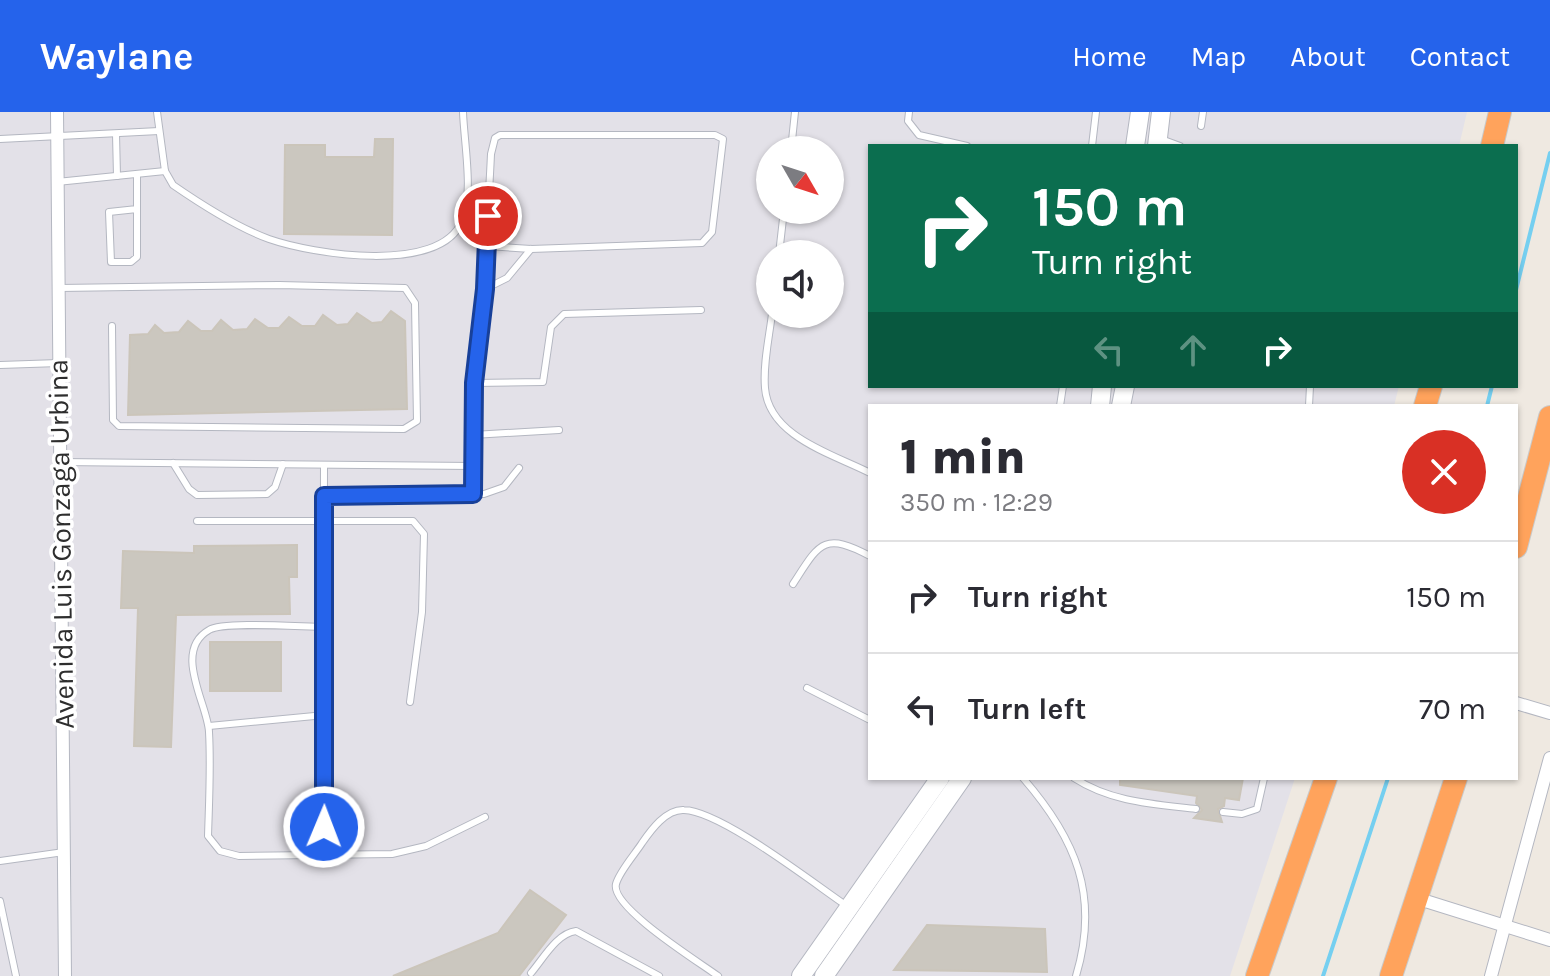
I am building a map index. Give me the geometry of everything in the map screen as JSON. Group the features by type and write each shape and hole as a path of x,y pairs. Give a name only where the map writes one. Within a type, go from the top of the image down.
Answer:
{"highway":[{"path":"1492,144 1500,112"},
{"path":"1518,539 1550,417"},
{"path":"1257,976 1325,780"},
{"path":"1391,976 1419,899 1455,780"}],"street":[{"name":"Avenida Luis Gonzaga Urbina","path":"57,112 65,976"},
{"path":"1135,144 1140,112"},
{"path":"1157,142 1161,112"},
{"path":"1518,704 1550,713"},
{"path":"1491,976 1550,758"},
{"path":"801,976 939,780"},
{"path":"824,976 961,780"},
{"path":"1419,899 1550,940"}],"lane":[{"path":"157,112 165,171 173,185 265,238 298,248 348,255 398,254 429,249 456,232 467,205 463,112"},
{"path":"792,136 795,112"},
{"path":"909,112 908,121 919,135 958,144"},
{"path":"1092,144 1096,112"},
{"path":"1201,126 1203,112"},
{"path":"0,139 159,131"},
{"path":"116,134 117,176"},
{"path":"473,494 474,383 485,289 491,154 495,138 500,135 715,135 723,139 712,232 702,243 531,249 487,246"},
{"path":"57,182 165,171"},
{"path":"137,174 137,209 137,257 131,262 111,262 109,212 137,209"},
{"path":"485,289 507,278 531,249"},
{"path":"59,288 279,285 405,288 415,303 417,421 404,429 119,426 113,420 112,326"},
{"path":"474,383 543,382 551,327 564,314 701,310"},
{"path":"771,328 765,388 770,408 781,425 868,472"},
{"path":"0,365 59,363"},
{"path":"473,435 559,430"},
{"path":"60,462 473,466"},
{"path":"173,463 189,489 203,497 267,494 275,487 283,464"},
{"path":"323,855 324,465"},
{"path":"324,496 473,494 504,487 519,468"},
{"path":"197,521 413,521 422,528 422,612 410,702"},
{"path":"793,584 813,554 829,541 839,541 868,555"},
{"path":"324,627 216,626 206,631 196,645 194,680 209,726 208,836 213,846 239,856 409,852 485,817"},
{"path":"807,688 868,719"},
{"path":"209,726 325,715"},
{"path":"1025,780 1052,814 1069,842 1082,879 1087,908 1084,949 1076,976"},
{"path":"1077,780 1091,789 1122,799 1196,809"},
{"path":"1223,812 1242,814 1257,809 1264,780"},
{"path":"718,976 640,919 622,904 616,894 616,884 644,841 673,812 685,809 704,815 849,908"},
{"path":"0,861 64,852"},
{"path":"0,901 16,976"},
{"path":"531,973 559,940 576,931 659,976"}],"shaded area":[{"path":"0,112 1467,112 1459,144 868,144 868,388 1398,388 1394,404 868,404 868,780 1294,780 1230,976 0,976"}],"building":[{"path":"375,139 393,139 392,235 284,234 285,145 325,145 325,157 374,157"},
{"path":"391,311 405,321 407,409 128,415 130,335 148,334 155,325 164,333 179,332 188,321 201,331 212,331 221,320 233,330 247,329 255,319 268,328 279,328 289,317 302,326 315,326 323,315 337,325 348,324 357,313 372,323 382,322"},
{"path":"297,545 297,577 289,577 290,614 176,615 171,747 134,746 138,608 121,608 123,551 194,553 194,546"},
{"path":"210,642 281,642 281,691 210,691"},
{"path":"1120,780 1243,780 1239,800 1225,798 1224,806 1218,809 1222,822 1194,818 1202,810 1196,803 1197,796 1120,785"},
{"path":"530,890 566,915 519,976 393,976 498,933"},
{"path":"927,925 1045,929 1047,972 894,970"}],"waterway":[{"path":"1518,282 1550,153"},
{"path":"1488,404 1492,388"},
{"path":"1323,976 1387,780"}],"route":[{"path":"324,827 324,496 473,494 474,383 485,289 488,216"}]}
